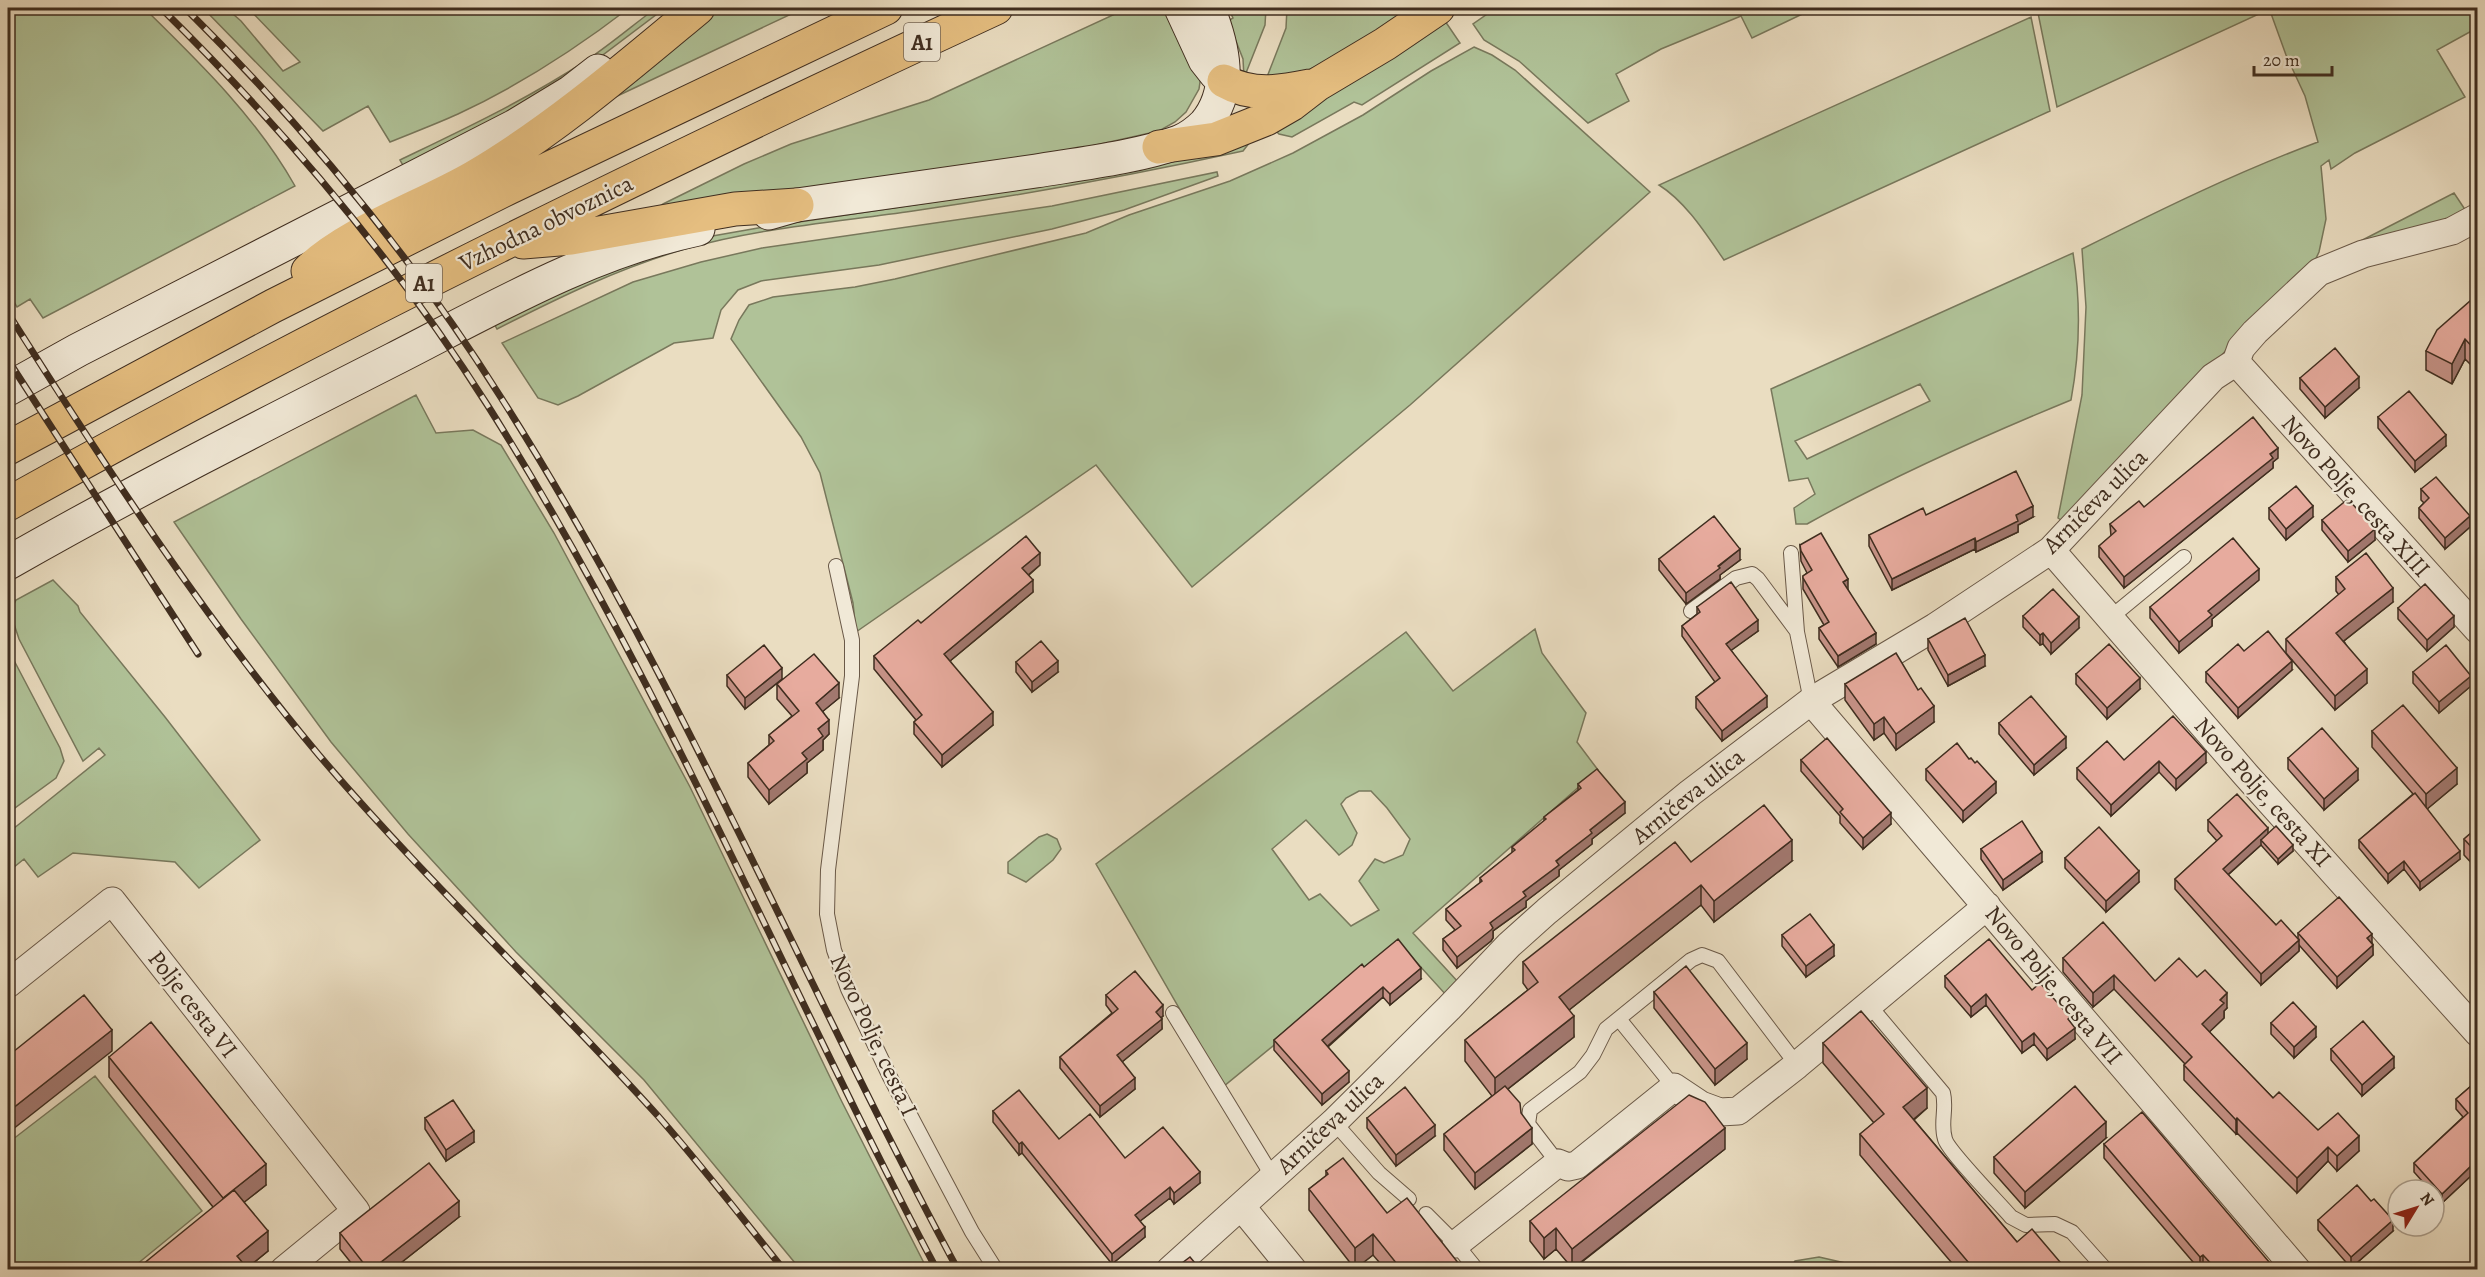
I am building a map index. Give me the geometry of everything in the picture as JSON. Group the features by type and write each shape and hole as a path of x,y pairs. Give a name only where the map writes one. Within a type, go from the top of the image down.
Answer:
{"highway":[{"path":"273,306 314,266 343,245 474,177 527,142 611,80 698,8"},
{"name":"Vzhodna obvoznica","path":"8,448 273,306 618,134 886,8"},
{"name":"Vzhodna obvoznica","path":"8,504 235,380 503,244 661,166 996,8"},
{"path":"1160,147 1216,139 1266,119 1293,104 1318,84 1385,44 1438,8"},
{"path":"1224,81 1242,90 1266,93 1318,84"},
{"path":"503,244 571,238 735,208 796,205"}],"main road":[{"path":"8,389 78,350 515,126 571,92 640,40 691,8"},
{"path":"8,563 280,416 580,265 623,249 796,205 1080,164 1160,147 1185,139 1201,128 1218,100 1224,81 1220,45 1196,10"}],"street":[{"path":"2236,362 2241,348 2255,332 2319,272 2363,254 2452,231 2478,217"},
{"name":"Arničeva ulica","path":"1170,1269 1334,1122 1509,945 1547,911 1690,793 1811,701 1935,627 2051,550 2213,377 2236,362"},
{"name":"Novo Polje, cesta XIII","path":"2236,362 2478,630"},
{"name":"Novo Polje, cesta XI","path":"2051,550 2246,775 2478,1033"},
{"name":"Novo Polje, cesta VII","path":"1811,701 2297,1269"},
{"name":"Polje cesta VI","path":"8,984 112,901 356,1211 284,1269"},
{"path":"1456,1244 1557,1163 1568,1167 1577,1165 1674,1087 1701,1105 1720,1112 1738,1112 1987,906"},
{"path":"1241,1206 1293,1269"}],"lane":[{"path":"1791,553 1797,632 1811,701"},
{"path":"2110,618 2184,557"},
{"name":"Novo Polje, cesta I","path":"836,567 852,640 852,676 828,870 827,914 834,950 848,989 890,1077 958,1205 996,1269"},
{"path":"1691,611 1736,578 1752,574 1771,594 1797,632"},
{"path":"1557,1163 1528,1124 1530,1110 1580,1072 1593,1055 1606,1029 1691,960 1702,955 1713,957 1718,961 1797,1065"},
{"path":"1869,1005 1943,1093 1946,1103 1942,1124 1946,1142 2011,1217 2026,1225 2055,1224 2072,1232 2106,1269"},
{"path":"1173,1013 1273,1177"},
{"path":"1619,1019 1674,1087"},
{"path":"1334,1122 1379,1173 1409,1199"},
{"path":"1426,1214 1477,1269"}],"green space":[{"path":"8,8 144,8 206,70 245,114 280,161 295,186 43,318 30,299 17,307 8,291"},
{"path":"203,8 226,8 241,21 283,71 300,62 248,8 629,8 589,38 525,79 458,114 390,142 368,106 323,131"},
{"path":"656,8 665,8 563,85 404,167 400,160 542,88 596,54"},
{"path":"723,8 804,8 613,98 699,24"},
{"path":"1128,8 1169,8 1201,75 1199,89 1186,112 1175,122 1159,131 1060,153 651,213 663,204 744,164 791,144 929,100"},
{"path":"1228,8 1266,8 1265,25 1244,78 1243,59 1228,21 1233,18"},
{"path":"1287,8 1414,8 1326,62 1297,75 1267,77 1286,28"},
{"path":"1496,8 1815,8 1752,38 1741,16 1661,49 1616,74 1629,101 1588,123 1519,61 1484,40 1473,24"},
{"path":"2037,8 2255,8 2259,14 2057,107"},
{"path":"2269,8 2477,8 2477,28 2437,50 2465,97 2355,153 2331,169 2329,160 2321,166 2326,219 2319,252 2311,269 2238,336 2206,374 2064,522 2058,518 2082,395 2086,307 2082,249 2228,179 2318,142 2305,96 2286,55"},
{"path":"2031,17 2050,111 1724,260 1687,209 1659,185"},
{"path":"1445,21 1460,43 1362,105 1354,102 1292,137 1279,134 1270,125"},
{"path":"1474,47 1492,55 1515,70 1650,192 1410,405 1192,587 1096,465 856,632 853,603 820,473 801,437 731,339 739,320 749,305 773,297 855,287 895,279 1086,233 1129,215 1230,181 1293,153 1363,115 1431,71"},
{"path":"1253,138 1243,151 1120,176 913,211 798,226 713,242 660,257 613,274 497,329 491,318 684,241 1048,185"},
{"path":"1217,172 1218,176 1124,210 1052,229 879,265 761,281 738,290 721,310 713,338 674,343 558,405 538,398 502,343 633,282 701,262 762,248 1052,206"},
{"path":"2454,193 2464,208 2463,220 2345,249"},
{"path":"2073,253 2078,326 2071,400 1938,458 1807,524 1796,524 1794,508 1815,494 1808,478 1789,481 1771,389","holes":["1920,384 1930,401 1807,459 1795,441"]},
{"path":"416,395 436,433 473,430 501,445 554,533 690,787 842,1102 927,1269 800,1269 644,1080 516,952 408,834 331,742 241,619 174,522"},
{"path":"53,580 78,606 80,612 260,840 199,888 175,862 73,853 38,877 24,859 8,872 8,833 105,755 99,748 83,761 19,639 14,624 12,615 16,600"},
{"path":"1535,629 1542,653 1586,713 1577,742 1598,770 1413,933 1459,983 1447,996 1399,943 1224,1086 1096,864 1406,632 1453,691","holes":["1359,791 1371,791 1410,839 1403,855 1384,863 1375,859 1359,881 1379,910 1351,926 1320,894 1309,900 1272,849 1306,820 1339,855 1352,845 1357,833 1341,804 1346,798"]},
{"path":"8,649 60,748 64,761 56,778 8,813"},
{"path":"1047,834 1057,839 1061,849 1053,860 1026,882 1008,873 1008,862 1039,837"},
{"path":"95,1076 202,1211 131,1269 8,1269 8,1143"},
{"path":"1819,1257 1845,1263 1850,1269 1790,1269 1795,1261"}],"building":[{"path":"2478,294 2478,353 2465,339 2452,364 2426,351 2437,330"},
{"path":"2335,348 2359,377 2325,407 2300,378"},
{"path":"2409,391 2446,435 2415,461 2378,417"},
{"path":"2253,417 2278,448 2270,454 2273,458 2124,577 2099,546 2116,531 2110,524 2139,501 2144,507"},
{"path":"2016,471 2033,506 2016,515 2018,521 1976,542 1975,538 1892,579 1869,535 1923,508 1926,515"},
{"path":"2436,477 2470,516 2445,538 2419,508 2429,498 2421,489"},
{"path":"2296,486 2313,506 2286,529 2269,508"},
{"path":"2348,499 2375,529 2348,551 2322,520"},
{"path":"1714,516 1740,549 1718,566 1720,568 1686,593 1659,559"},
{"path":"1821,533 1848,579 1843,582 1876,633 1838,656 1819,628 1829,622 1803,578 1812,570 1800,545"},
{"path":"1026,536 1040,553 1022,568 1033,580 944,654 993,712 942,755 914,722 922,715 874,656 918,620 921,623"},
{"path":"2233,538 2259,569 2208,611 2212,615 2179,642 2150,607"},
{"path":"2366,553 2393,588 2336,633 2367,669 2335,696 2286,639 2345,589 2336,577"},
{"path":"1731,582 1758,620 1726,644 1767,696 1722,731 1696,697 1720,678 1682,626 1700,612 1697,607"},
{"path":"2425,584 2454,616 2427,640 2398,608"},
{"path":"2053,589 2079,617 2051,643 2043,633 2040,635 2023,616"},
{"path":"1965,618 1985,655 1948,675 1928,639"},
{"path":"2268,631 2292,661 2238,708 2206,672 2238,644 2244,651"},
{"path":"1041,641 1058,661 1032,682 1016,662"},
{"path":"2109,644 2140,678 2107,708 2076,674"},
{"path":"764,645 782,668 745,698 727,675"},
{"path":"2446,645 2471,676 2439,702 2413,672"},
{"path":"1896,653 1918,690 1921,688 1934,706 1896,734 1884,717 1874,724 1845,684"},
{"path":"814,654 839,683 816,703 829,720 818,729 823,736 802,753 807,759 769,790 748,763 774,741 769,735 799,711 777,684"},
{"path":"2031,696 2066,737 2034,765 1999,723"},
{"path":"2403,705 2457,768 2426,794 2372,731"},
{"path":"2173,716 2206,752 2176,779 2159,761 2111,805 2077,768 2107,741 2124,760"},
{"path":"2322,728 2358,769 2324,799 2288,758"},
{"path":"1827,738 1891,813 1863,838 1840,812 1843,809 1801,760"},
{"path":"1957,743 1969,759 1971,758 1975,763 1977,761 1996,782 1963,811 1926,769"},
{"path":"1597,769 1625,802 1590,830 1592,833 1556,861 1559,865 1523,892 1526,896 1490,923 1493,928 1457,957 1443,939 1461,926 1446,909 1482,881 1480,878 1515,850 1512,847 1546,819 1544,817 1581,788 1578,784"},
{"path":"2415,793 2460,851 2420,882 2404,861 2388,874 2359,840"},
{"path":"2237,794 2268,828 2223,869 2276,925 2281,920 2299,940 2261,974 2175,879 2222,836 2208,820"},
{"path":"1764,805 1792,840 1714,901 1701,885 1559,997 1574,1016 1495,1078 1465,1040 1538,982 1523,962 1675,842 1691,862"},
{"path":"2022,821 2042,852 2003,880 1981,849"},
{"path":"2276,826 2293,845 2278,859 2261,840"},
{"path":"2099,827 2139,871 2106,901 2065,858"},
{"path":"2478,827 2478,854 2464,839"},
{"path":"2339,897 2372,934 2367,938 2373,945 2337,977 2298,933"},
{"path":"1810,914 1834,945 1806,966 1782,935"},
{"path":"2103,922 2155,981 2179,958 2197,977 2205,970 2227,993 2220,1000 2224,1003 2202,1024 2273,1098 2279,1092 2318,1130 2338,1113 2359,1136 2337,1156 2328,1147 2297,1178 2237,1118 2236,1120 2184,1065 2192,1057 2114,975 2093,993 2063,958"},
{"path":"1398,939 1421,968 1390,994 1383,987 1322,1040 1349,1071 1322,1094 1274,1040 1362,964 1364,967"},
{"path":"1989,939 2032,990 2040,983 2070,1017 2068,1019 2075,1028 2047,1049 2034,1033 2022,1042 1986,994 1971,1007 1945,976"},
{"path":"1686,966 1747,1043 1715,1069 1654,992"},
{"path":"1135,971 1163,1005 1156,1012 1162,1019 1117,1055 1135,1078 1100,1106 1060,1057 1118,1009 1106,995"},
{"path":"84,995 112,1030 8,1112 8,1056"},
{"path":"2293,1002 2316,1027 2294,1047 2271,1023"},
{"path":"1861,1011 1927,1088 1903,1107 2017,1242 2032,1229 2066,1269 1974,1269 1860,1134 1884,1114 1823,1043"},
{"path":"2363,1021 2394,1057 2362,1085 2331,1049"},
{"path":"151,1022 266,1164 223,1198 109,1057"},
{"path":"2478,1080 2478,1165 2475,1167 2473,1164 2446,1190 2446,1178 2428,1178 2414,1163 2468,1113 2456,1099"},
{"path":"1505,1086 1520,1103 1521,1113 1532,1128 1475,1173 1444,1134"},
{"path":"2075,1086 2106,1122 2025,1192 1994,1157"},
{"path":"1405,1087 1435,1125 1396,1155 1367,1118"},
{"path":"1019,1090 1059,1139 1090,1114 1125,1158 1163,1127 1200,1172 1174,1193 1170,1187 1135,1215 1145,1227 1112,1254 1022,1142 1019,1144 993,1111"},
{"path":"1689,1095 1705,1102 1725,1128 1572,1249 1556,1228 1544,1238 1530,1221"},
{"path":"453,1100 474,1131 446,1150 425,1118"},
{"path":"2142,1112 2275,1269 2216,1269 2203,1255 2200,1257 2104,1144"},
{"path":"1343,1158 1387,1213 1407,1198 1463,1269 1401,1269 1373,1234 1355,1248 1309,1189 1328,1174 1326,1171"},
{"path":"429,1163 459,1201 372,1269 368,1269 340,1233"},
{"path":"2357,1185 2371,1201 2374,1199 2386,1212 2386,1226 2351,1257 2318,1220"},
{"path":"234,1190 268,1231 237,1256 248,1269 137,1269"},
{"path":"1190,1257 1200,1269 1174,1269"}],"railway":[{"path":"161,8 251,100 336,198 415,300 453,352 488,406 551,510 610,617 721,834 827,1053 937,1270"},
{"path":"185,8 271,98 353,193 430,292 500,396 564,501 682,718 901,1161 958,1270"},
{"path":"8,313 156,539 235,649 318,754 443,891 658,1116 784,1270"},
{"path":"8,360 198,654"}]}
